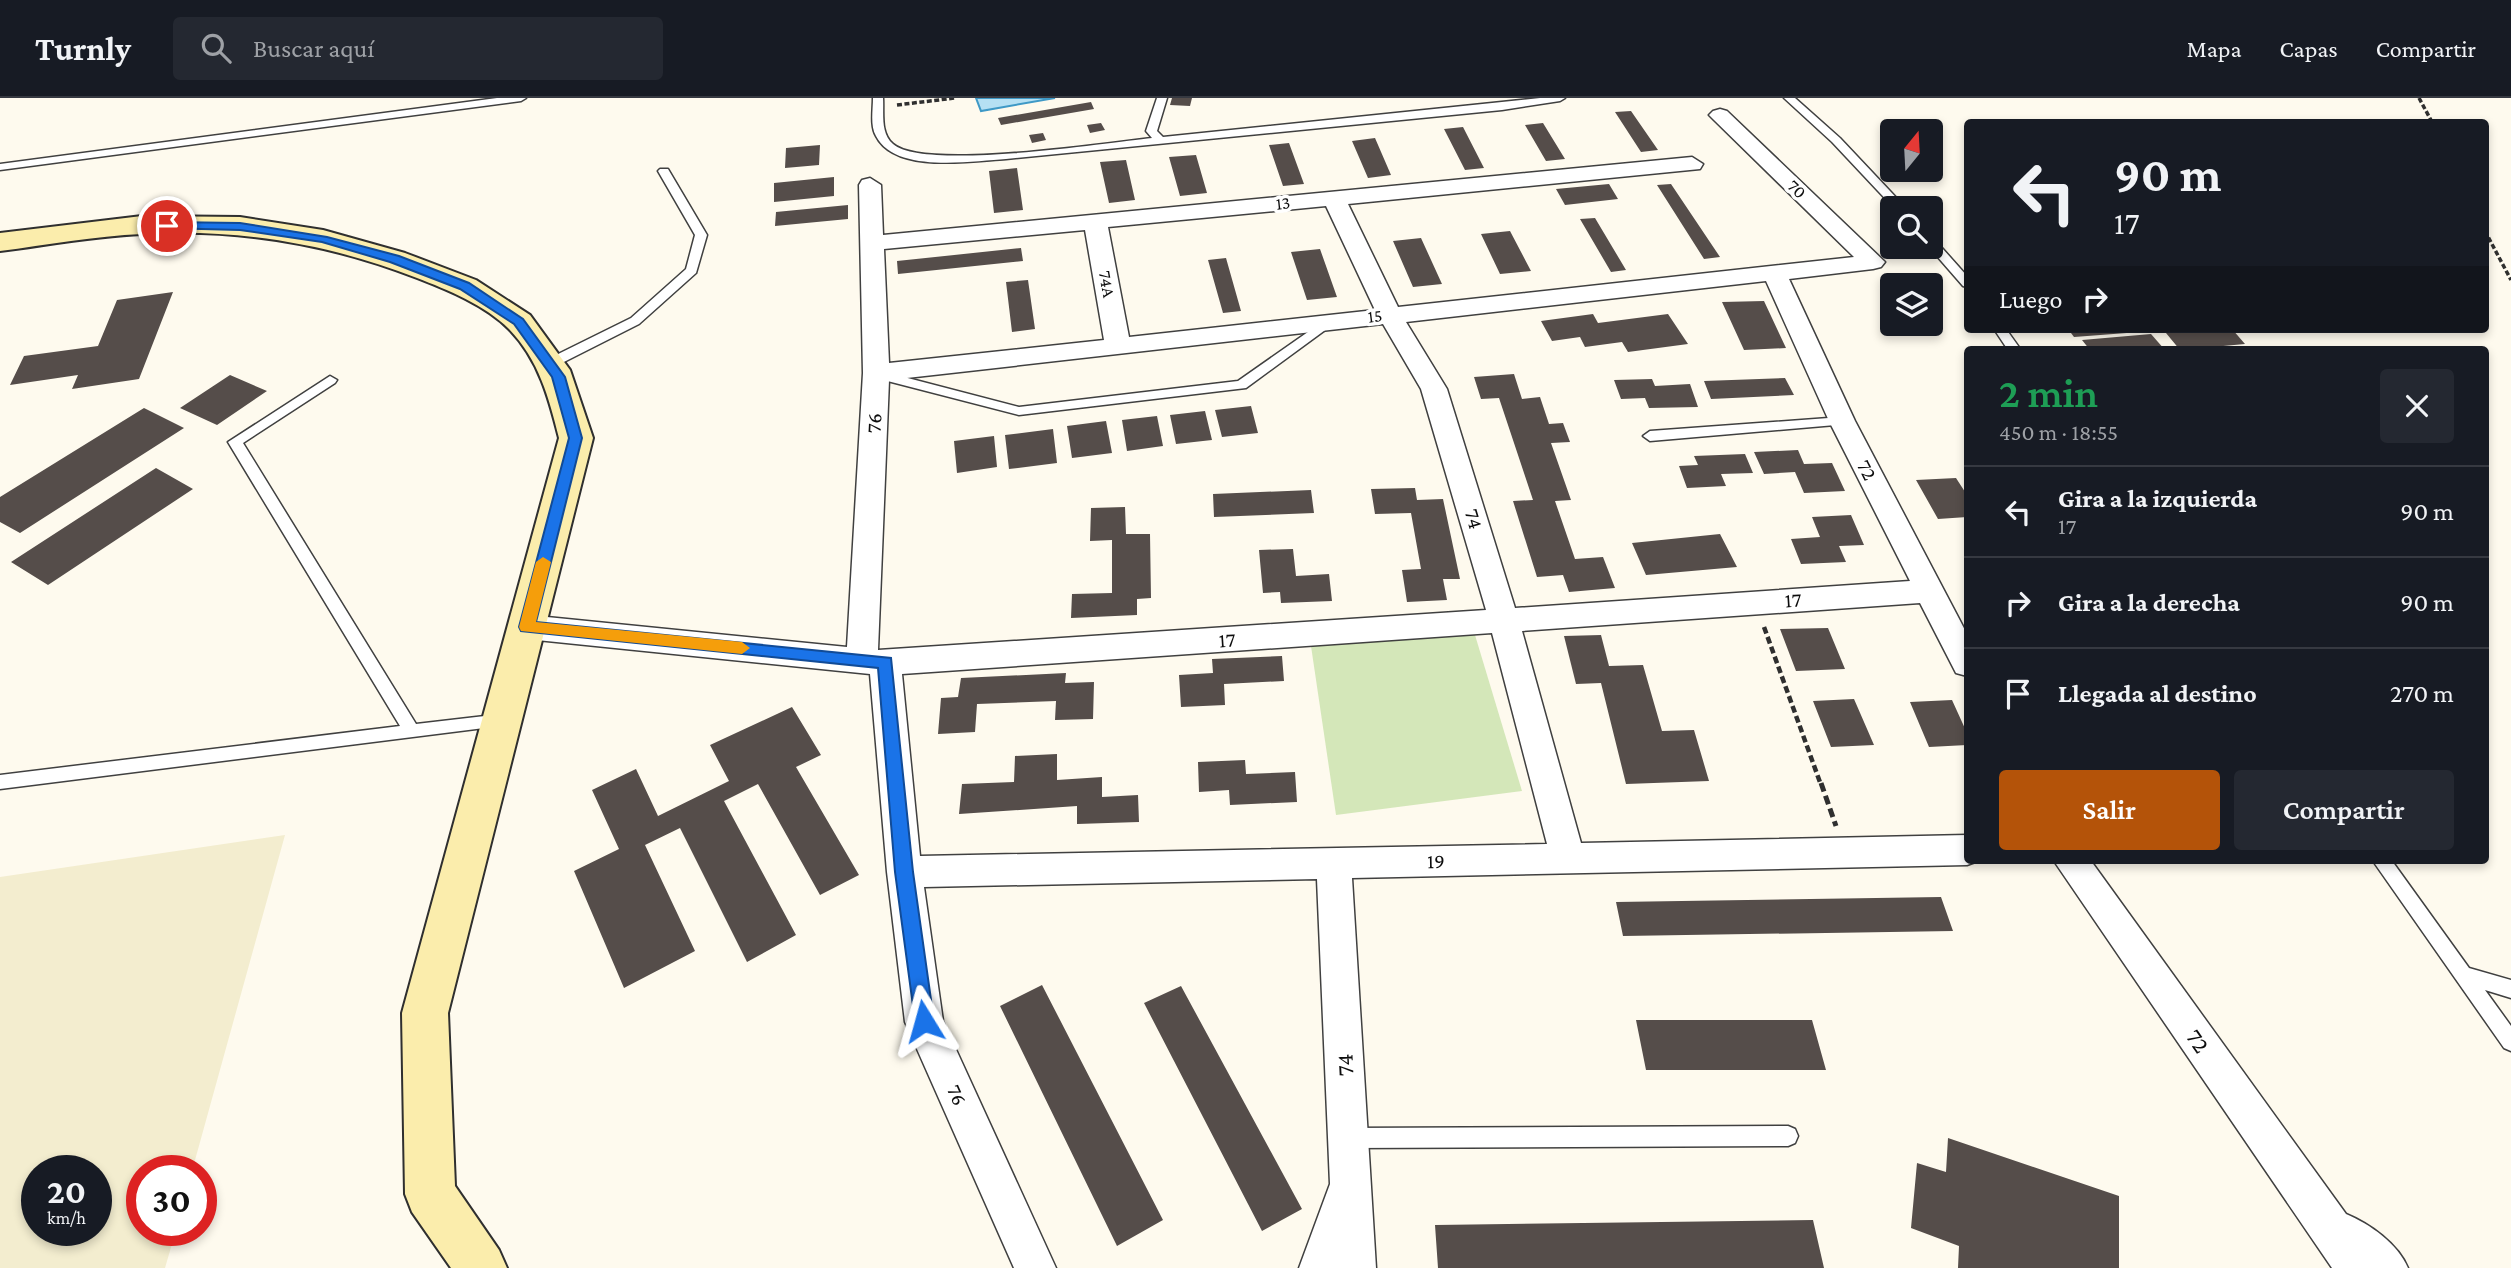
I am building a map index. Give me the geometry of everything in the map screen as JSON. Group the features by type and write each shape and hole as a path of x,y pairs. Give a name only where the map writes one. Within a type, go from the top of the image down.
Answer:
{"street":[{"name":"70","path":"1720,115 1873,262"},
{"name":"13","path":"874,243 1692,164"},
{"name":"76","path":"870,185 874,243 876,373 874,661 924,1021 1035,1268"},
{"name":"74","path":"1334,198 1389,314 1434,388 1504,621 1568,858"},
{"name":"74A","path":"1095,222 1118,347"},
{"path":"0,242 142,225 240,226 323,239 395,259 465,286 519,322 559,377 576,438 425,1013 430,1194 481,1268"},
{"name":"15","path":"876,373 1873,262"},
{"name":"72","path":"1774,273 1842,421 1964,658"},
{"name":"17","path":"527,627 874,661 1929,591"},
{"name":"19","path":"904,872 1964,850"},
{"name":"74","path":"1334,863 1355,1268"},
{"name":"72","path":"2073,864 2326,1220 2356,1268"},
{"path":"1320,1268 1351,1184"},
{"name":"72","path":"2326,1220 2387,1268"}],"lane":[{"path":"0,167 521,98"},
{"path":"1160,141 1151,131 1162,98"},
{"path":"879,103 880,134 886,145 896,152 925,159 1006,156 1502,107 1560,98"},
{"path":"1789,98 1836,140 1889,196"},
{"path":"549,363 635,321 692,270 701,235 664,171"},
{"path":"1943,256 1964,280"},
{"path":"876,373 1019,411 1241,385 1328,322"},
{"path":"330,380 235,442 412,731"},
{"path":"1650,436 1842,421"},
{"path":"0,782 502,720"},
{"path":"2384,864 2511,1042"},
{"path":"2464,975 2511,989"},
{"path":"1348,1138 1788,1136"}],"path":[{"path":"879,103 955,98"},
{"path":"2420,98 2430,119"},
{"path":"2489,239 2511,280"},
{"path":"1755,603 1846,853"}],"shaded area":[{"path":"285,835 196,1155 126,1155 126,1246 171,1246 165,1268 0,1268 0,877"}],"green space":[{"path":"1475,635 1522,791 1336,815 1311,646"}],"water":[{"path":"976,98 1055,98 981,111"}],"building":[{"path":"1172,98 1192,98 1190,106 1170,105"},
{"path":"1091,102 1094,109 1001,125 998,118"},
{"path":"1631,111 1658,150 1641,152 1615,112"},
{"path":"1101,123 1105,130 1090,133 1087,125"},
{"path":"1543,123 1565,159 1546,161 1525,125"},
{"path":"1463,127 1484,168 1465,170 1444,129"},
{"path":"1043,133 1046,140 1032,143 1029,135"},
{"path":"1375,138 1391,175 1368,178 1352,141"},
{"path":"1289,143 1304,184 1283,186 1269,145"},
{"path":"820,145 819,165 785,168 786,148"},
{"path":"1196,155 1207,193 1180,196 1169,157"},
{"path":"1126,160 1135,200 1109,203 1100,162"},
{"path":"1017,168 1023,210 994,213 989,171"},
{"path":"834,177 834,196 774,202 774,183"},
{"path":"1609,184 1618,199 1565,205 1556,189"},
{"path":"1671,184 1720,257 1704,259 1657,185"},
{"path":"848,205 848,219 775,226 776,212"},
{"path":"1595,218 1626,270 1611,272 1580,219"},
{"path":"1510,231 1531,271 1500,274 1481,234"},
{"path":"1421,238 1442,284 1413,287 1393,241"},
{"path":"1021,248 1023,261 898,274 897,261"},
{"path":"1320,249 1337,297 1307,300 1291,252"},
{"path":"1226,258 1241,311 1223,313 1208,260"},
{"path":"1028,280 1035,329 1012,332 1006,282"},
{"path":"173,292 139,379 72,389 78,375 10,385 24,356 98,346 117,300"},
{"path":"1764,301 1786,348 1744,350 1722,302"},
{"path":"1593,314 1598,323 1668,314 1688,344 1628,352 1622,342 1585,347 1580,337 1552,341 1541,321"},
{"path":"2071,333 2127,333 2074,337"},
{"path":"2166,333 2235,333 2245,344 2223,346 2177,346"},
{"path":"2151,334 2162,346 2087,346 2082,340"},
{"path":"1514,374 1522,399 1540,397 1549,424 1563,423 1570,442 1551,443 1571,500 1555,501 1575,559 1603,557 1615,588 1569,592 1563,575 1537,577 1513,501 1533,500 1499,398 1481,399 1474,377"},
{"path":"230,375 267,391 217,425 180,408"},
{"path":"1785,378 1794,395 1711,399 1704,381"},
{"path":"1652,379 1655,386 1690,384 1698,407 1649,408 1645,398 1621,399 1614,380"},
{"path":"1251,406 1258,433 1222,437 1215,410"},
{"path":"144,408 184,428 20,533 0,522 0,497"},
{"path":"1205,411 1212,440 1176,444 1170,415"},
{"path":"1157,416 1163,446 1127,451 1122,420"},
{"path":"1106,421 1112,453 1072,458 1067,426"},
{"path":"1053,429 1057,463 1009,469 1005,435"},
{"path":"994,436 997,467 957,473 954,441"},
{"path":"1798,450 1804,464 1832,463 1845,491 1804,493 1795,472 1764,474 1754,452"},
{"path":"1745,454 1753,473 1721,474 1726,486 1687,488 1679,466 1698,465 1694,456"},
{"path":"156,468 193,489 48,585 11,562"},
{"path":"1956,478 1964,490 1964,517 1938,519 1916,480"},
{"path":"1415,488 1417,500 1443,499 1460,579 1443,579 1447,600 1407,602 1402,570 1421,569 1411,513 1375,514 1371,489"},
{"path":"1311,490 1314,513 1214,517 1213,494"},
{"path":"1125,507 1126,534 1150,534 1151,598 1137,599 1137,615 1071,618 1072,594 1112,593 1112,540 1090,541 1091,508"},
{"path":"1851,515 1864,545 1839,546 1846,562 1801,564 1791,539 1820,537 1812,517"},
{"path":"1720,534 1737,567 1646,575 1632,543"},
{"path":"1293,549 1296,576 1329,574 1332,601 1281,603 1280,592 1263,593 1259,550"},
{"path":"1828,628 1845,669 1796,671 1780,629"},
{"path":"1601,635 1609,666 1643,665 1662,731 1694,730 1709,781 1626,784 1601,683 1576,684 1564,636"},
{"path":"1282,656 1284,681 1224,684 1225,705 1181,707 1179,675 1213,673 1212,659"},
{"path":"1066,673 1065,683 1094,682 1093,719 1055,720 1056,701 977,704 975,732 938,734 941,698 958,697 961,678"},
{"path":"1854,699 1874,745 1831,747 1813,701"},
{"path":"1952,700 1964,726 1964,745 1929,747 1910,702"},
{"path":"792,707 821,755 796,767 859,875 820,895 758,784 724,801 796,935 747,962 680,828 645,845 695,951 624,988 574,871 619,849 592,790 636,769 658,816 729,781 710,745"},
{"path":"1057,754 1057,780 1102,777 1102,797 1138,795 1139,822 1077,824 1077,806 959,814 962,784 1014,782 1015,756"},
{"path":"1245,760 1246,774 1295,772 1297,802 1230,805 1229,790 1199,792 1198,762"},
{"path":"1941,897 1953,931 1623,936 1616,902"},
{"path":"1042,985 1163,1220 1117,1246 1000,1006"},
{"path":"1181,986 1302,1209 1262,1231 1144,1003"},
{"path":"1636,1020 1812,1020 1826,1070 1646,1070"},
{"path":"1948,1138 2119,1196 2119,1268 1958,1268 1959,1246 1911,1228 1917,1163 1946,1172"},
{"path":"1813,1220 1824,1268 1438,1268 1435,1225"}],"slow traffic":[{"path":"543,562 527,627 742,648"}],"route":[{"path":"167,226 240,226 323,239 395,259 465,286 519,322 559,377 576,438 527,627 886,663 904,872 924,1021"}]}
